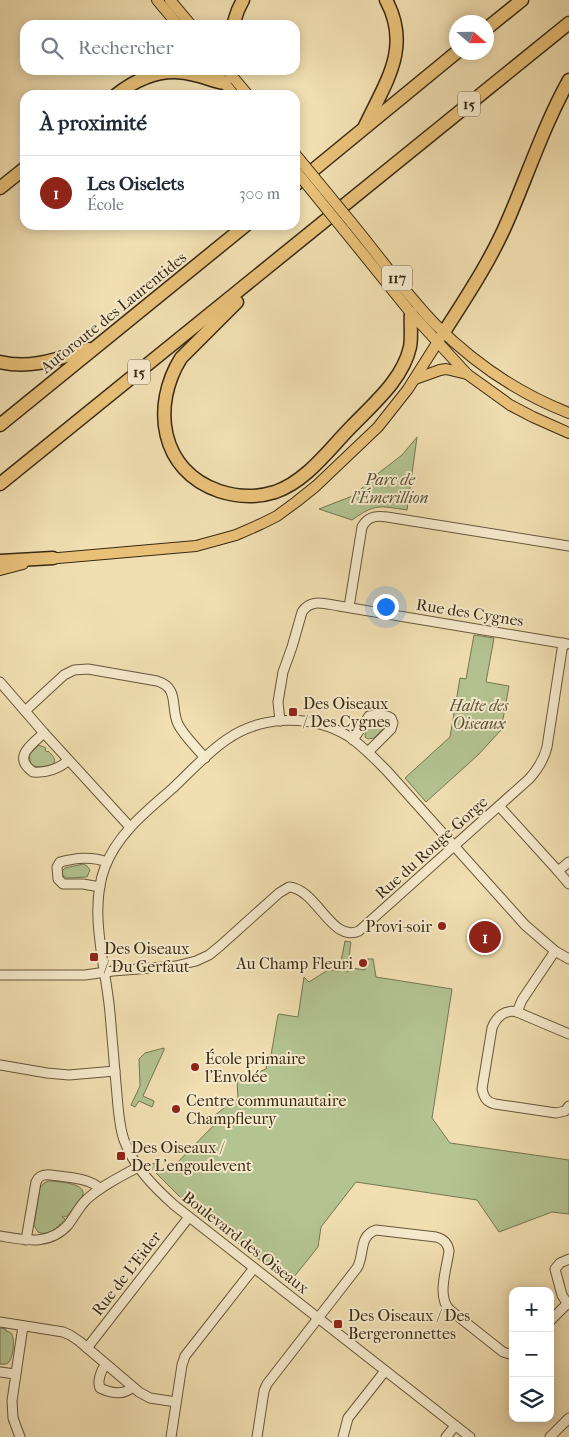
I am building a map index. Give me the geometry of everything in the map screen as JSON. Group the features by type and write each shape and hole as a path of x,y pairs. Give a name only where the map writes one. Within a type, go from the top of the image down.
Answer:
{"highway":[{"path":"235,20 243,0"},
{"path":"363,129 388,80 395,60 397,46 395,23 386,0"},
{"path":"494,23 522,0"},
{"name":"15","path":"0,484 569,23"},
{"path":"300,181 449,59"},
{"path":"123,90 138,80 150,75"},
{"path":"195,75 213,82 226,75"},
{"path":"441,338 495,248 549,120 569,80"},
{"path":"0,188 20,172"},
{"name":"Autoroute des Laurentides","path":"0,425 240,230"},
{"path":"277,260 182,358 172,376 167,392 164,407 165,426 173,452 182,467 200,482 214,489 241,496 259,495 283,488 304,475 381,396 397,376 405,362 410,347 411,312"},
{"path":"0,362 33,365 96,347"},
{"path":"0,561 53,558"}],"main road":[{"path":"158,0 174,20"},
{"path":"170,0 187,20"},
{"path":"228,75 233,90"},
{"path":"229,75 243,90"},
{"name":"117","path":"300,160 411,312 441,338 482,363 506,381 536,398 569,413"},
{"name":"117","path":"300,175 424,311 467,374 510,405 569,433"},
{"path":"0,570 53,558 196,546 226,539 261,524 296,502 341,463 378,427 403,397 441,338"},
{"path":"415,379 440,370 467,374"}],"street":[{"path":"348,607 362,527 367,520 374,516 569,546"},
{"name":"Rue des Cygnes","path":"280,721 278,702 283,672 303,610 309,604 317,603 348,607 566,644"},
{"name":"Rue du Rouge-Gorge","path":"104,972 176,966 198,960 213,952 279,893 289,887 305,893 338,928 348,933 357,932 533,775 543,760 547,747 566,644"},
{"path":"25,711 64,675 74,670 88,669 162,682 169,687 172,694 178,724 206,758"},
{"path":"0,682 68,761 130,827"},
{"path":"352,740 369,716 385,715 391,718 393,723 391,729 368,752"},
{"name":"Boulevard des Oiseaux","path":"470,1437 189,1217 162,1194 138,1167 126,1144 121,1128 99,918 100,887 103,872 115,847 130,827 221,744 233,736 256,726 280,721 314,723 337,731 368,752 525,925 555,952 569,959"},
{"path":"44,733 25,751 23,758 27,767 33,772 47,771 59,768 68,761"},
{"path":"499,806 569,884"},
{"path":"100,887 83,884 63,884 58,879 57,867 60,862 81,858 95,858 107,862"},
{"path":"558,871 569,862"},
{"path":"517,1012 522,1000 555,952"},
{"path":"0,974 85,975 104,972"},
{"path":"569,1034 517,1012 506,1012 499,1016 493,1024 482,1089 484,1098 495,1104 556,1113 565,1111 569,1106"},
{"path":"0,1065 69,1075 115,1071"},
{"path":"0,1236 26,1240 44,1240 58,1233 67,1226 85,1201 100,1189 138,1167"},
{"path":"26,1240 36,1186 40,1176 47,1174 89,1182 96,1184 100,1189"},
{"name":"Rue de L'Eider","path":"87,1348 189,1217"},
{"path":"257,1437 266,1386 358,1266 364,1240 370,1232 376,1230 436,1237 445,1242 449,1249 443,1294 446,1306 504,1352 509,1353"},
{"path":"554,1318 568,1302 562,1295 555,1272 561,1261 569,1259"},
{"path":"171,1437 185,1356 254,1268"},
{"path":"0,1322 66,1333 87,1348 132,1387 150,1398 176,1402"},
{"path":"20,1437 13,1418 12,1396 23,1326"},
{"path":"106,1365 101,1374 100,1388 123,1393 128,1392 132,1387"},
{"path":"343,1437 348,1418 385,1370"},
{"path":"0,1372 15,1374"},
{"path":"550,1437 569,1418"},
{"path":"446,1437 455,1426"}],"green space":[{"name":"Parc de l'Émerillion","path":"417,437 407,510 378,507 352,520 319,509 355,495 371,479 402,455"},
{"name":"Halte des Oiseaux","path":"474,635 494,638 486,682 509,686 501,730 478,755 426,802 405,778 450,737 460,678 466,679"},
{"path":"375,720 385,722 385,727 374,738 368,739 365,737 367,729 369,724"},
{"path":"39,745 46,748 45,750 52,756 54,759 53,764 40,767 31,763 30,754"},
{"path":"83,864 90,870 87,877 67,878 63,876 62,871 65,868"},
{"path":"345,941 351,942 347,972 352,968 365,970 367,959 373,959 376,977 452,989 432,1118 450,1143 569,1160 569,1214 552,1212 499,1232 477,1200 356,1182 321,1227 318,1247 289,1283 181,1198 151,1168 150,1166 154,1163 161,1171 165,1167 170,1170 218,1121 214,1116 238,1099 237,1081 266,1069 268,1055 271,1055 278,1015 298,1017 304,977 309,982 328,970 339,971"},
{"path":"164,1048 143,1096 154,1101 152,1107 139,1101 135,1107 131,1105 140,1086 139,1059 145,1053"},
{"path":"48,1181 75,1185 80,1187 83,1194 66,1217 62,1217 65,1219 59,1225 50,1232 42,1233 38,1232 34,1225 40,1188"},
{"path":"0,1328 6,1329 13,1338 11,1358 5,1364 0,1364"}],"place":[{"name":"Des Oiseaux / Des Cygnes","path":"293,712"},
{"name":"Provi-soir","path":"442,926"},
{"name":"Les Oiselets","path":"485,937"},
{"name":"Des Oiseaux / Du Gerfaut","path":"94,957"},
{"name":"Au Champ Fleuri","path":"363,963"},
{"name":"École primaire l'Envolée","path":"195,1067"},
{"name":"Centre communautaire Champfleury","path":"176,1109"},
{"name":"Des Oiseaux / De L'engoulevent","path":"121,1156"},
{"name":"Des Oiseaux / Des Bergeronnettes","path":"338,1324"}]}
